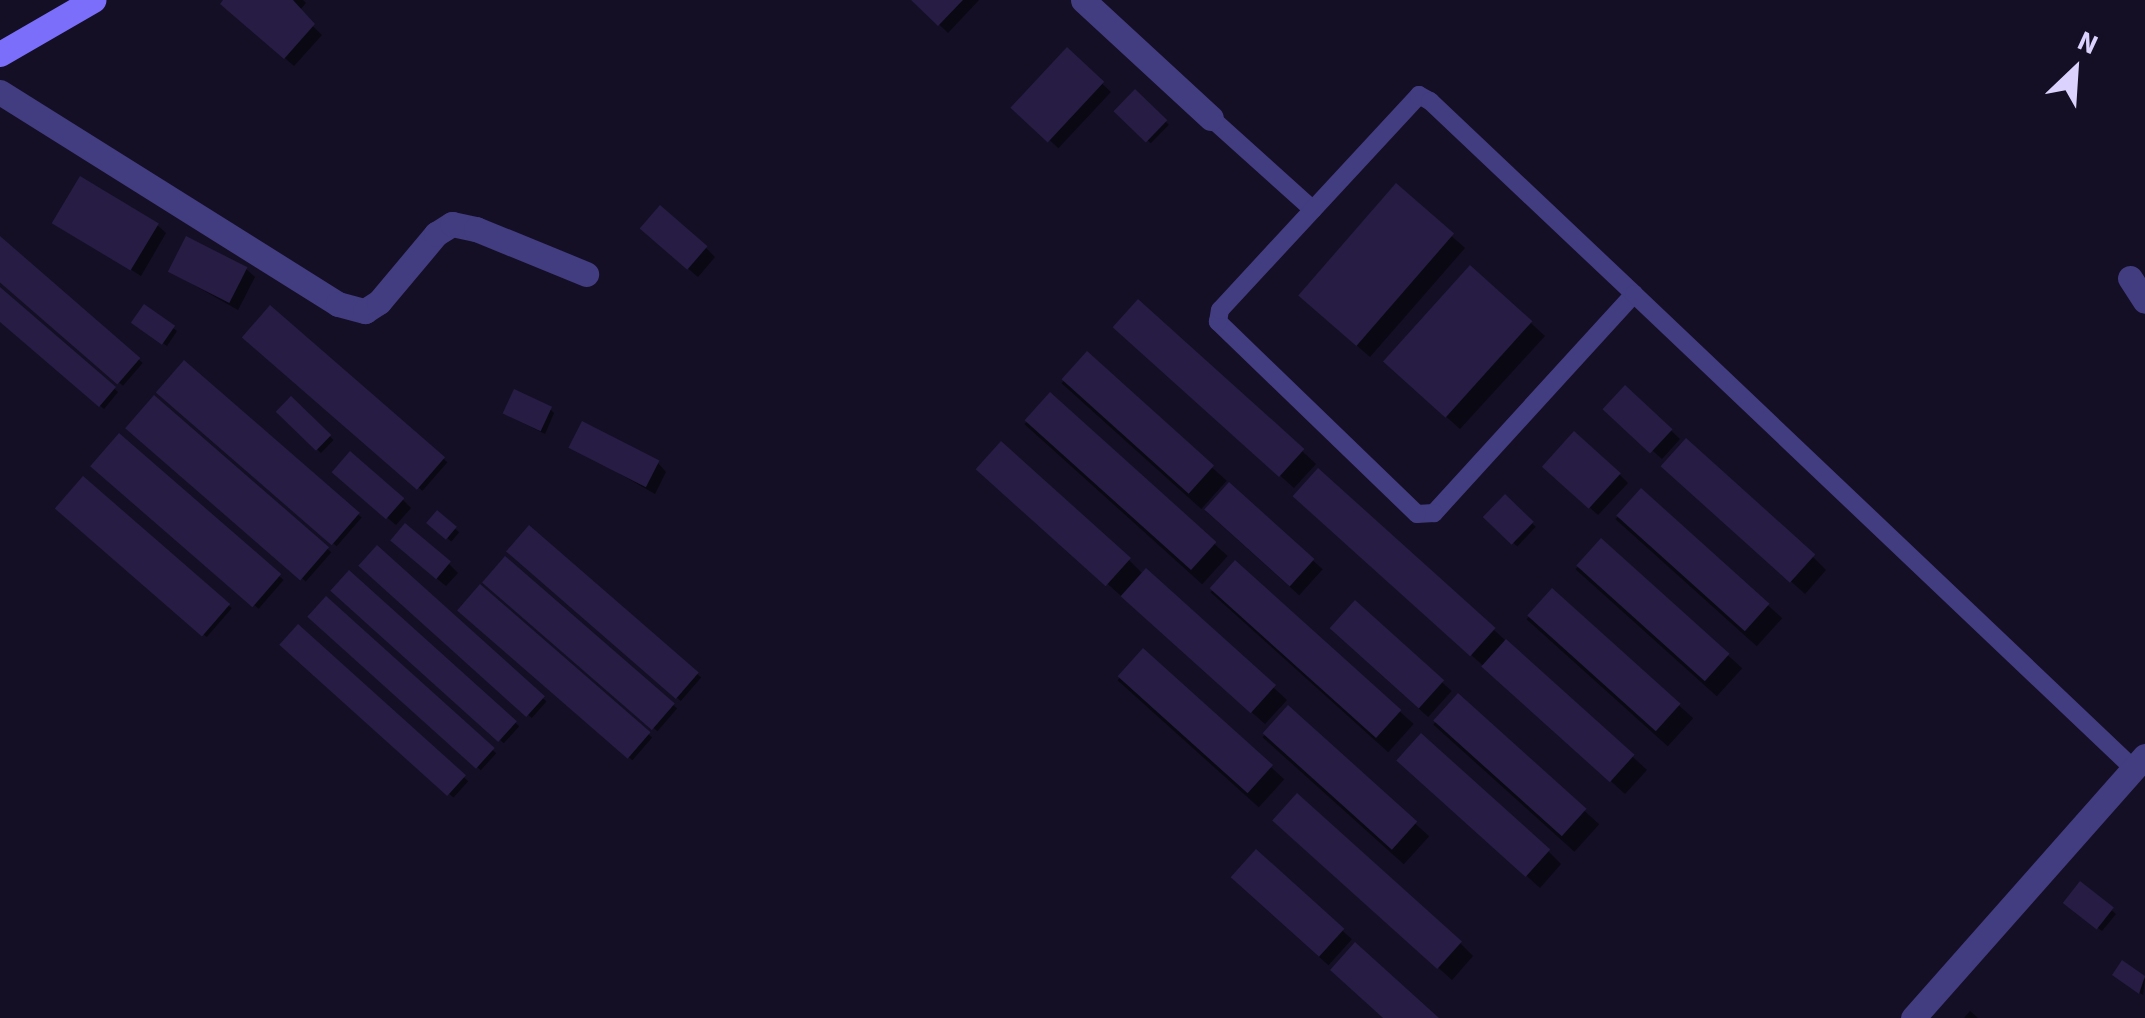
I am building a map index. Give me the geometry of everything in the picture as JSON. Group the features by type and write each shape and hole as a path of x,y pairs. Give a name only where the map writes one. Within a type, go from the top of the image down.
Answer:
{"main road":[{"path":"0,54 93,0"}],"street":[{"path":"1083,0 1212,118"},
{"path":"0,92 338,304 366,311 379,302 436,234 452,224 476,228 586,274"},
{"path":"2130,278 2145,301"},
{"path":"1913,1018 2139,762"}],"lane":[{"path":"1634,294 1434,513 1417,514 1218,322 1220,310 1420,95 2139,762"},
{"path":"1212,118 1314,210"}],"building":[{"path":"223,0 293,0 315,24 284,59 220,4"},
{"path":"911,0 963,0 938,26"},
{"path":"1067,47 1104,82 1048,142 1010,108"},
{"path":"1135,89 1167,120 1146,143 1113,111"},
{"path":"80,176 159,223 131,271 52,223"},
{"path":"1396,183 1454,234 1356,346 1298,295"},
{"path":"660,205 708,246 687,270 640,228"},
{"path":"0,236 140,358 117,384 0,282"},
{"path":"186,236 247,267 229,303 168,272"},
{"path":"1470,265 1532,321 1445,418 1383,362"},
{"path":"0,287 116,387 99,407 0,322"},
{"path":"1138,299 1304,449 1279,477 1113,327"},
{"path":"144,304 175,326 162,345 131,323"},
{"path":"270,305 445,457 417,490 242,337"},
{"path":"1087,351 1214,465 1189,494 1062,379"},
{"path":"184,360 360,513 332,545 156,392"},
{"path":"1625,385 1673,429 1650,453 1602,409"},
{"path":"514,389 552,407 541,431 503,413"},
{"path":"1050,392 1216,542 1191,570 1025,420"},
{"path":"154,395 329,547 300,580 125,428"},
{"path":"291,396 331,435 316,451 276,412"},
{"path":"582,421 660,460 646,487 568,448"},
{"path":"1574,431 1621,473 1589,509 1542,467"},
{"path":"119,433 281,574 252,607 90,466"},
{"path":"1686,438 1815,554 1790,583 1661,466"},
{"path":"1001,441 1131,558 1106,586 976,469"},
{"path":"350,451 404,498 386,519 332,472"},
{"path":"1318,468 1496,628 1470,656 1293,496"},
{"path":"83,476 230,604 202,636 55,508"},
{"path":"1229,482 1314,559 1290,586 1204,509"},
{"path":"1641,488 1770,604 1745,631 1616,515"},
{"path":"1505,494 1534,522 1512,545 1483,517"},
{"path":"437,510 457,527 446,540 426,523"},
{"path":"405,523 451,562 436,579 390,541"},
{"path":"529,525 699,673 676,699 506,551"},
{"path":"1601,538 1730,654 1705,681 1576,565"},
{"path":"377,545 545,696 526,717 358,566"},
{"path":"505,556 675,704 652,730 482,582"},
{"path":"1235,560 1401,710 1376,738 1210,588"},
{"path":"1146,568 1276,685 1251,713 1121,596"},
{"path":"349,570 517,721 498,742 330,591"},
{"path":"480,584 651,732 628,759 457,610"},
{"path":"1552,588 1681,704 1656,731 1527,615"},
{"path":"326,596 495,748 476,769 307,617"},
{"path":"1355,600 1444,680 1419,709 1330,628"},
{"path":"298,624 466,775 447,796 279,645"},
{"path":"1506,639 1635,755 1610,782 1481,666"},
{"path":"1143,648 1273,765 1248,793 1118,676"},
{"path":"1458,693 1587,809 1562,836 1433,720"},
{"path":"1288,705 1417,821 1392,850 1263,733"},
{"path":"1421,733 1550,849 1526,877 1396,760"},
{"path":"1297,793 1462,942 1437,969 1272,820"},
{"path":"1256,849 1344,929 1319,957 1231,877"},
{"path":"2080,881 2114,907 2097,930 2063,903"},
{"path":"1355,942 1439,1018 1383,1018 1330,970"},
{"path":"2122,960 2145,976 2139,994 2112,975"}]}
